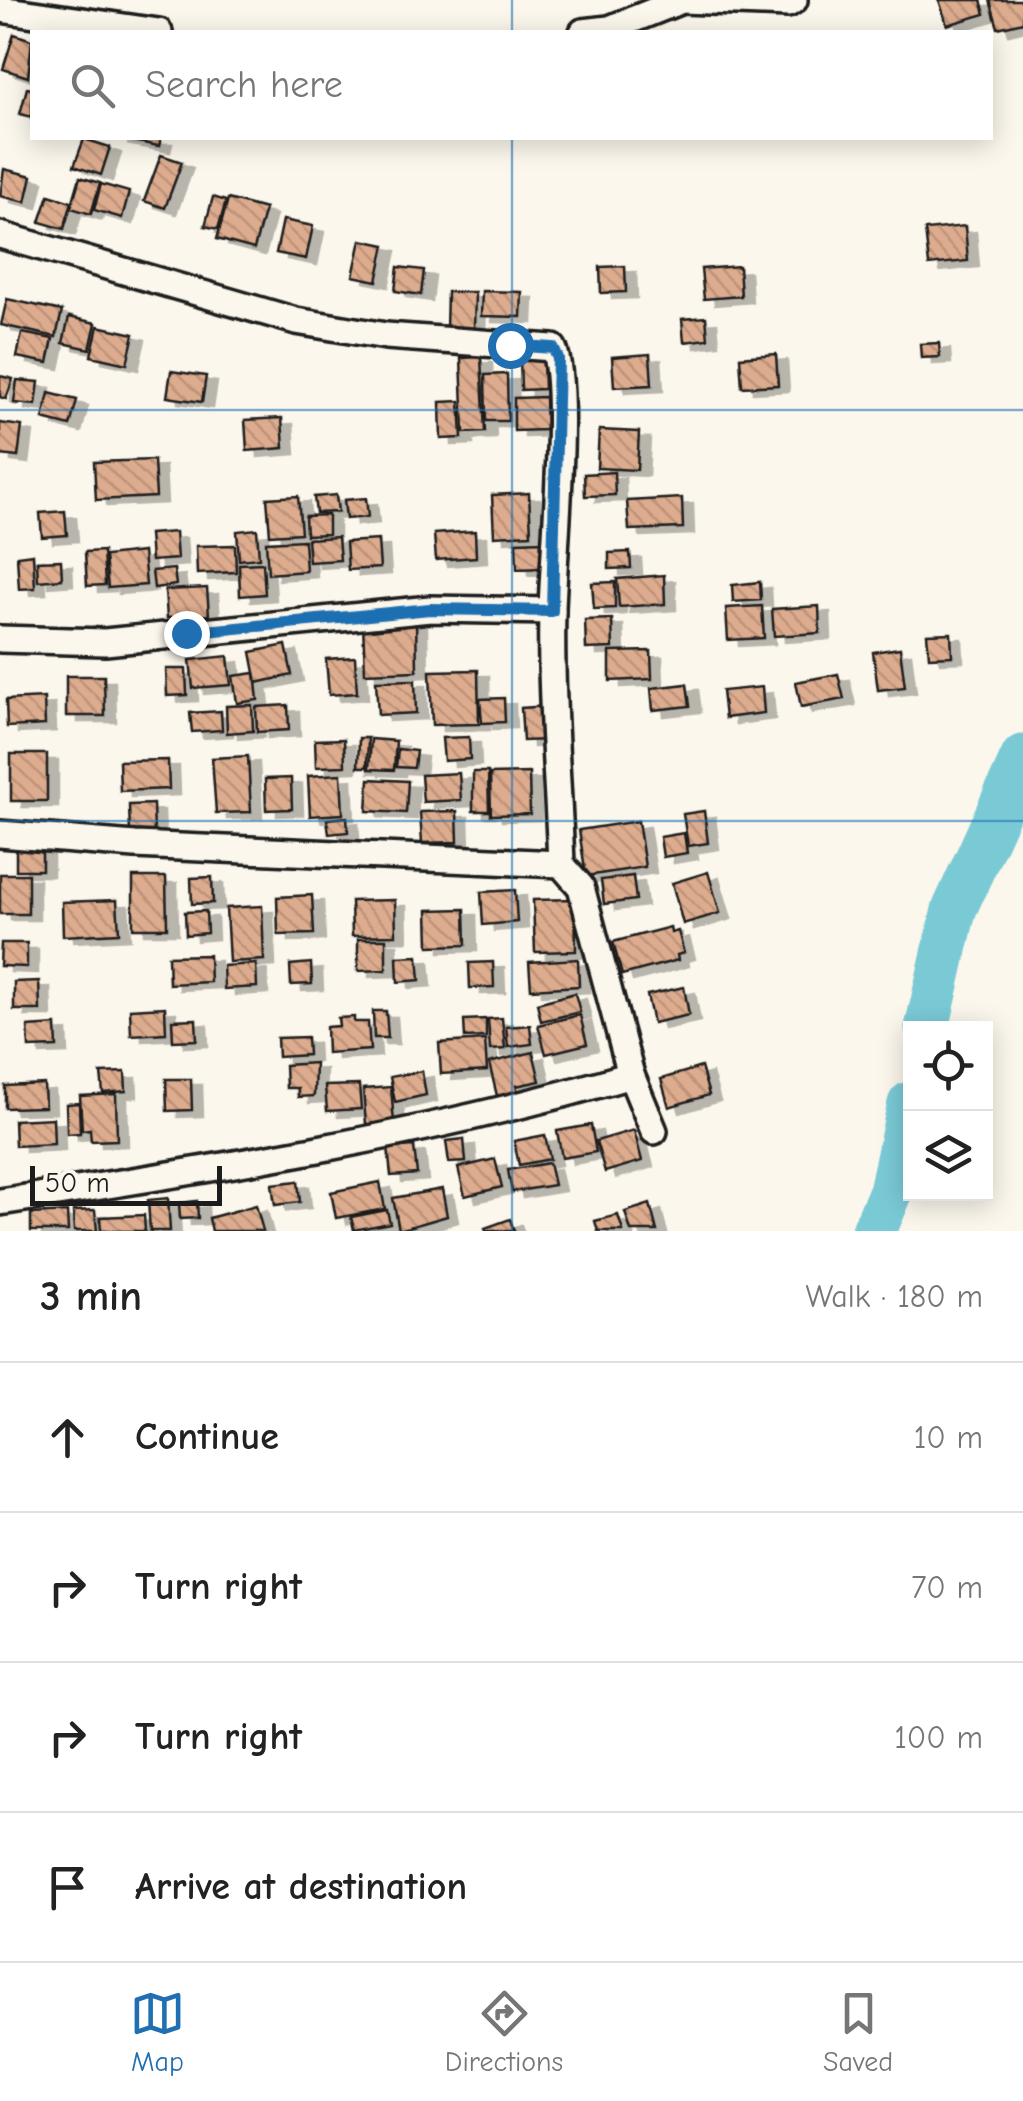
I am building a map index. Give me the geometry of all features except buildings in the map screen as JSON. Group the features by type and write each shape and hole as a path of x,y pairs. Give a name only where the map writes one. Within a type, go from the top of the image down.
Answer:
{"street":[{"path":"600,30 682,0 788,4 794,0"},
{"path":"0,9 145,30"},
{"path":"0,235 296,321 386,336 553,348 558,358 559,404 552,611 562,864 581,887 632,1074 654,1131"},
{"path":"0,639 106,642 430,609 552,611"},
{"path":"0,834 134,845 562,864"},
{"path":"0,1202 387,1138 530,1105 632,1074"}],"waterway":[{"path":"929,1021 954,910 1023,757"},
{"path":"874,1231 891,1191 908,1111"}],"route":[{"path":"186,633 307,618 430,609 552,611 558,358 553,348 510,345"}]}
